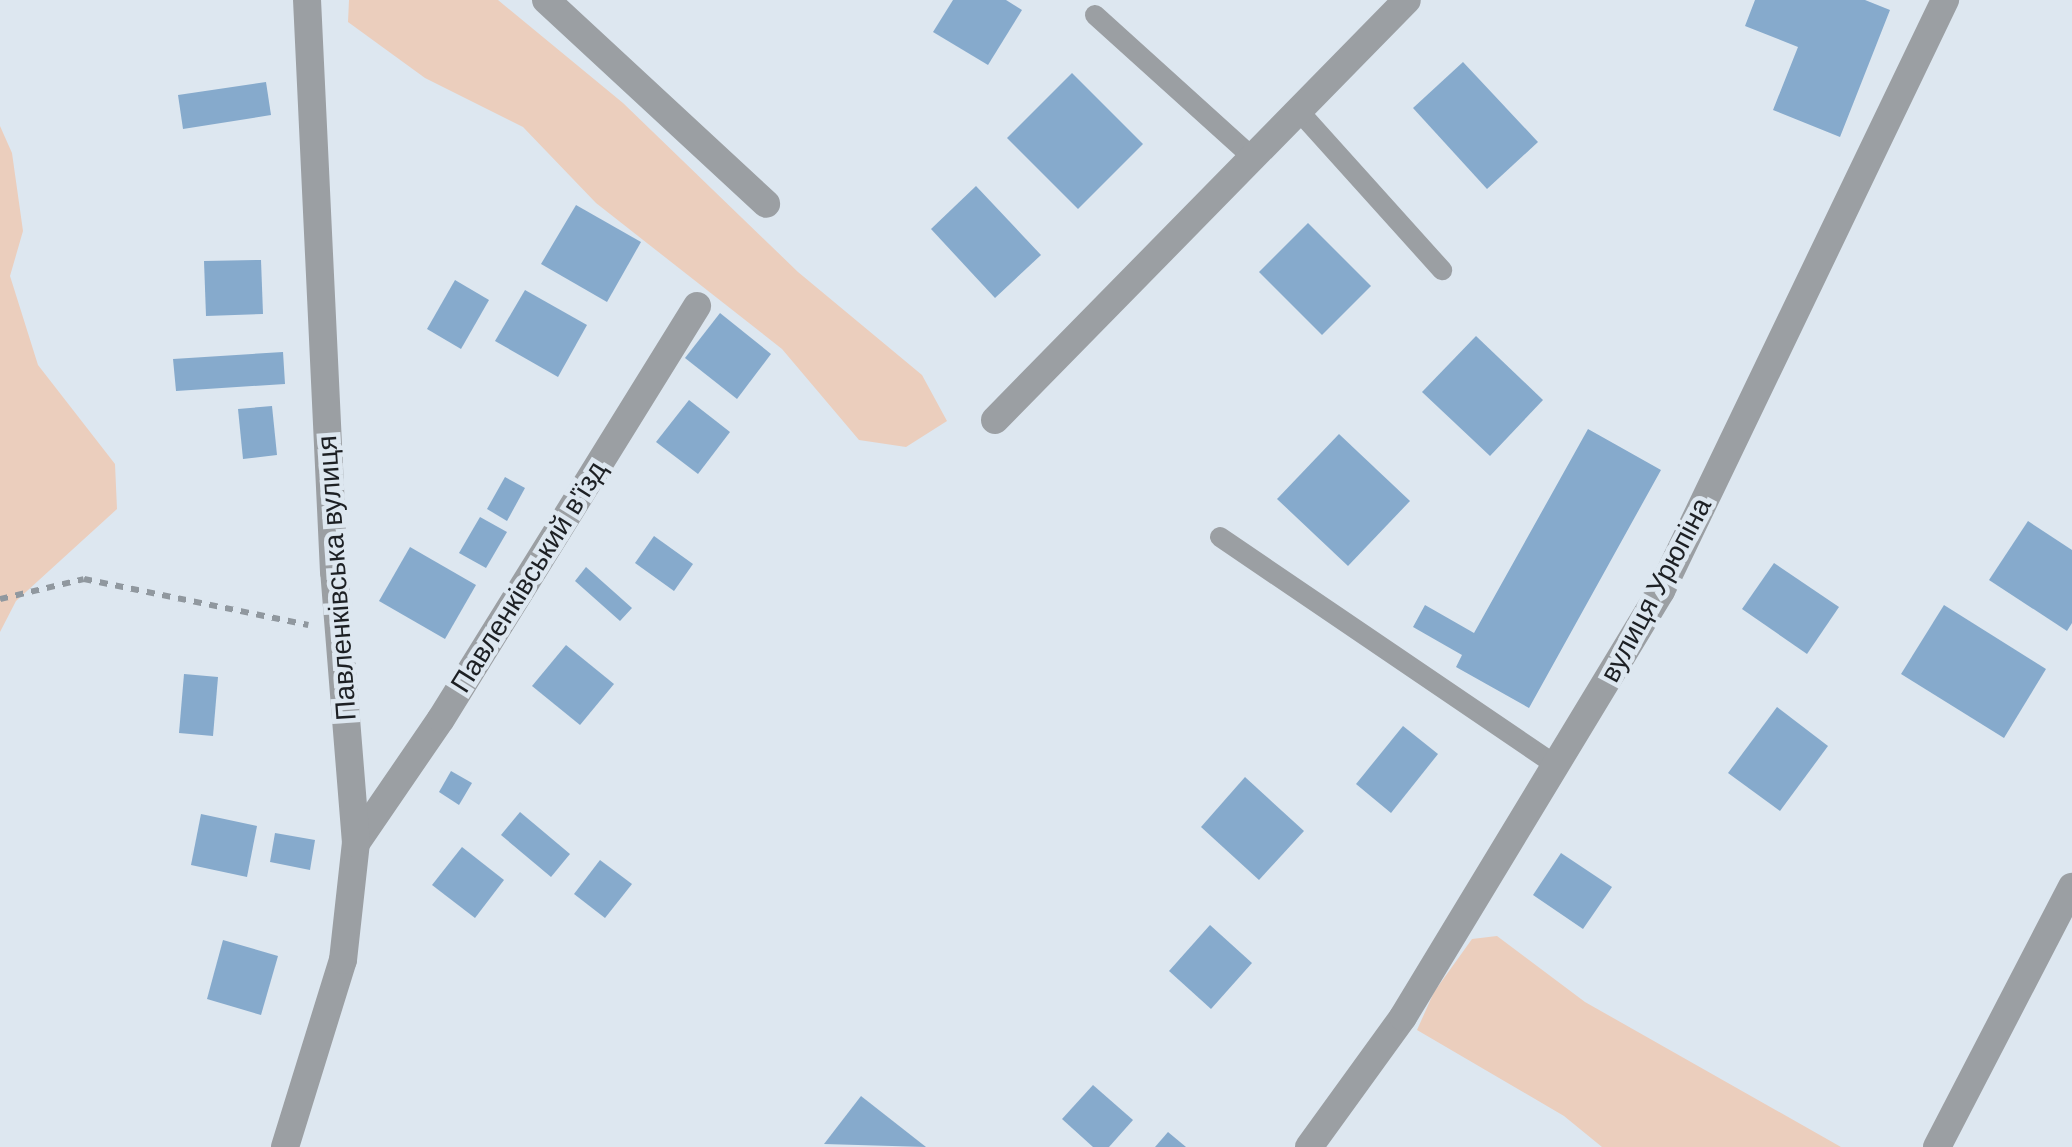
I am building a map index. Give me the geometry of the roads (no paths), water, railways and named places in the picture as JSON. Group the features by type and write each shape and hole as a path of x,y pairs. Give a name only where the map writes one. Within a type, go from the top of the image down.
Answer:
{"street":[{"path":"546,0 766,204"},
{"path":"995,420 1250,155 1407,0"},
{"name":"вулиця Урюпіна","path":"1309,1147 1403,1018 1661,591 1946,0"},
{"name":"Павленківська вулиця","path":"285,1147 343,960 356,843 338,631 308,5"},
{"name":"Павленківський в'їзд","path":"356,843 441,720 697,306"},
{"path":"1937,1147 2072,887"}],"lane":[{"path":"1095,15 1250,155"},
{"path":"1297,108 1442,270"},
{"path":"1220,537 1558,767"}]}
